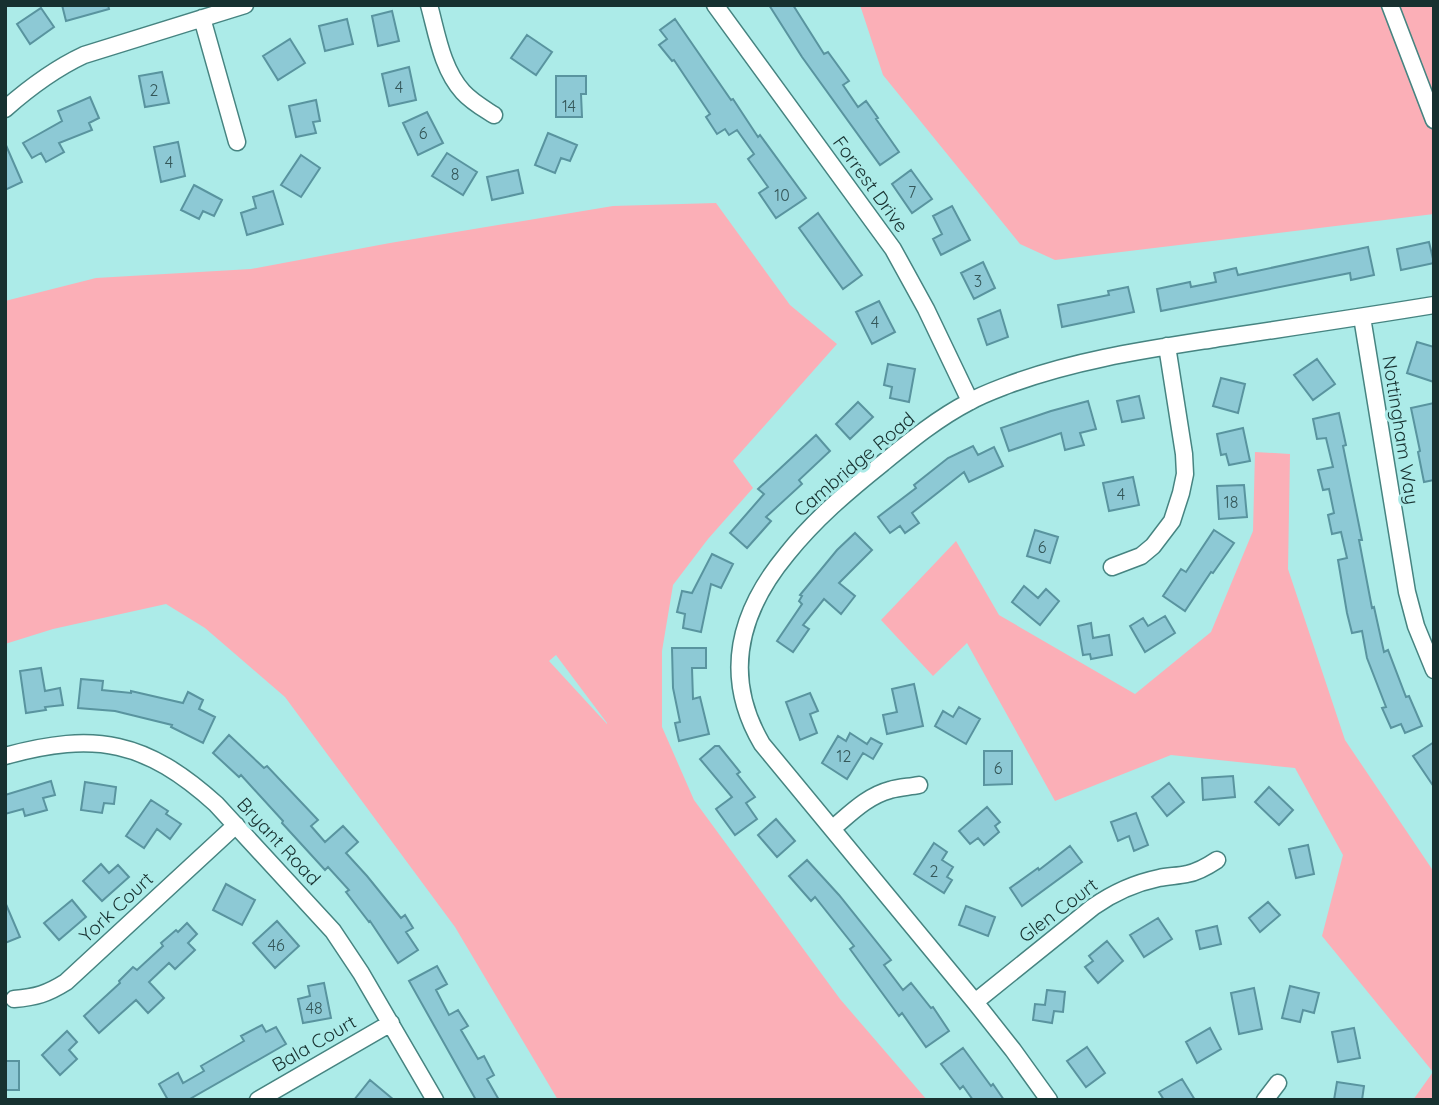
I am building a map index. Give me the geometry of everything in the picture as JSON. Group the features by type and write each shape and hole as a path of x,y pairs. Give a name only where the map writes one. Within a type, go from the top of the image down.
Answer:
{"street":[{"path":"5,109 37,82 84,55 245,5"},
{"path":"429,5 444,60 455,81 476,104 494,115"},
{"name":"Forrest Drive","path":"715,5 893,249 917,291 970,401"},
{"path":"1390,5 1434,120"},
{"path":"202,18 237,142"},
{"name":"Cambridge Road","path":"1049,1100 975,1002 762,744 746,710 740,678 741,649 754,605 769,578 820,517 912,440 970,401 1028,377 1116,354 1434,305"},
{"name":"Nottingham Way","path":"1362,317 1407,592 1416,626 1434,670"},
{"path":"1112,567 1141,556 1153,546 1172,521 1181,493 1185,474 1184,454 1167,346"},
{"name":"Bryant Road","path":"5,756 48,745 91,743 130,750 181,775 216,804 332,931 362,973 435,1100"},
{"path":"833,828 876,795 891,789 919,785"},
{"name":"York Court","path":"14,999 49,993 66,982 236,825"},
{"name":"Glen Court","path":"975,1002 1107,897 1146,881 1203,869 1217,860"},
{"name":"Bala Court","path":"258,1100 391,1023"},
{"path":"1265,1100 1278,1083"}],"shaded area":[{"path":"860,5 1434,5 1434,214 1055,260 1020,244 883,75"},
{"path":"716,203 790,305 837,344 733,461 753,488 708,539 673,585 662,651 662,727 694,800 840,999 927,1100 558,1100 455,927 285,697 205,628 166,604 53,629 5,644 5,301 96,278 251,269 613,206","holes":["556,655 607,723 549,661"]},
{"path":"1255,452 1290,454 1288,569 1345,740 1434,872 1434,1100 1413,1100 1433,1072 1322,936 1343,855 1295,768 1171,755 1055,801 967,643 933,676 881,620 956,541 999,615 1135,694 1211,632 1253,531"}],"building":[{"path":"62,5 108,5 109,9 66,21"},
{"path":"769,5 793,5 824,54 828,52 849,81 843,85 858,107 866,101 899,152 880,165 802,57"},
{"path":"41,8 54,27 30,44 17,24"},
{"path":"392,11 399,41 378,46 372,16"},
{"path":"347,19 353,44 325,51 319,26"},
{"path":"675,19 758,137 760,135 806,198 776,218 759,193 768,187 748,159 754,154 737,130 729,135 725,129 717,134 706,117 710,114 674,60 672,61 659,45 667,39 660,30"},
{"path":"527,35 552,52 536,75 511,58"},
{"path":"290,39 305,63 278,80 263,56"},
{"path":"409,67 416,100 389,106 382,74"},
{"path":"162,72 169,103 145,107 139,76"},
{"path":"556,76 586,76 586,94 581,94 582,117 556,117"},
{"path":"90,97 99,118 89,123 92,130 59,143 64,152 46,162 41,153 32,158 23,143 62,121 58,111"},
{"path":"316,100 320,121 313,122 316,133 296,137 289,106"},
{"path":"427,112 443,143 418,155 403,123"},
{"path":"548,133 577,145 570,161 561,158 555,173 535,165"},
{"path":"178,142 185,176 161,182 154,147"},
{"path":"5,143 22,182 5,190"},
{"path":"447,153 477,172 463,195 432,176"},
{"path":"301,155 320,168 301,197 281,185"},
{"path":"518,170 523,193 492,200 487,177"},
{"path":"911,170 932,199 912,213 892,184"},
{"path":"194,185 222,200 214,216 203,211 199,219 181,210"},
{"path":"273,191 283,224 247,235 241,213 256,208 253,197"},
{"path":"952,206 970,240 941,255 933,239 942,234 933,216"},
{"path":"818,213 862,275 843,289 799,228"},
{"path":"1429,242 1434,263 1401,270 1397,249"},
{"path":"1368,247 1374,275 1351,280 1350,273 1161,311 1157,289 1190,282 1191,287 1216,282 1214,273 1236,268 1238,275"},
{"path":"983,262 995,288 974,299 961,273"},
{"path":"1128,287 1134,312 1062,327 1058,305 1109,295 1108,291"},
{"path":"879,301 895,332 872,344 856,312"},
{"path":"1000,310 1008,337 987,345 978,319"},
{"path":"1417,342 1434,347 1434,382 1407,373"},
{"path":"1317,359 1335,384 1313,400 1294,375"},
{"path":"888,364 915,369 909,402 890,398 892,387 884,385"},
{"path":"1221,378 1245,384 1238,413 1213,406"},
{"path":"1139,396 1144,418 1122,422 1117,401"},
{"path":"1088,401 1096,429 1080,433 1084,445 1065,450 1061,433 1009,451 1001,428"},
{"path":"858,402 873,417 850,439 836,424"},
{"path":"1434,403 1434,480 1424,482 1411,408"},
{"path":"1339,413 1372,608 1374,607 1384,652 1388,650 1406,697 1409,696 1422,726 1405,733 1401,724 1391,728 1367,658 1362,631 1352,633 1347,613 1338,560 1347,558 1341,532 1332,534 1328,515 1334,513 1329,489 1323,490 1318,470 1333,467 1326,438 1317,439 1313,419"},
{"path":"1243,428 1250,461 1229,465 1226,454 1221,455 1217,434"},
{"path":"816,435 830,451 799,480 802,484 766,517 771,521 747,548 730,533 764,494 758,489"},
{"path":"973,446 978,455 994,447 1003,466 969,482 964,472 912,513 919,523 905,533 900,526 890,533 878,517 916,488 914,485 948,458"},
{"path":"1133,477 1139,505 1109,511 1103,483"},
{"path":"1244,485 1247,517 1219,519 1217,486"},
{"path":"1035,530 1058,537 1050,563 1027,556"},
{"path":"1214,530 1234,543 1185,611 1163,596 1181,569 1186,572"},
{"path":"855,533 872,550 839,583 855,596 841,614 824,599 803,625 809,629 793,652 777,641 802,604 799,601 802,596 800,595 837,550"},
{"path":"712,554 733,564 721,588 711,584 701,632 683,628 685,614 677,612 682,591 692,593"},
{"path":"1024,586 1038,598 1046,589 1059,601 1040,625 1012,602"},
{"path":"1165,616 1175,633 1145,652 1130,626 1143,618 1148,626"},
{"path":"1091,623 1093,638 1109,635 1112,655 1091,659 1090,654 1083,655 1078,626"},
{"path":"672,648 706,648 706,668 692,668 693,699 700,697 709,734 679,741 675,723 680,722 673,688"},
{"path":"41,668 45,691 60,688 63,705 26,713 20,671"},
{"path":"81,679 103,681 102,690 131,691 183,703 188,692 203,700 199,709 215,717 203,743 171,727 172,725 115,711 78,708"},
{"path":"914,684 923,726 887,734 883,715 897,712 892,689"},
{"path":"810,693 818,711 810,714 817,733 800,740 786,702"},
{"path":"959,707 980,719 966,744 935,726 943,711 953,717"},
{"path":"850,733 867,744 871,738 882,744 873,759 863,753 847,779 822,763 838,736 846,741"},
{"path":"229,735 264,768 267,766 318,820 311,826 325,842 343,826 358,842 346,853 401,918 405,915 413,928 406,932 418,950 398,963 370,921 346,892 349,890 328,867 325,870 241,775 239,777 213,753"},
{"path":"1434,742 1434,787 1413,756"},
{"path":"715,746 719,746 740,772 737,774 755,797 746,803 757,819 735,835 716,809 732,797 700,759"},
{"path":"984,751 1012,751 1012,784 984,785"},
{"path":"1233,776 1235,797 1203,800 1202,778"},
{"path":"51,781 55,795 43,798 47,810 25,816 23,809 5,814 5,795"},
{"path":"85,782 116,787 114,804 104,803 102,813 81,810"},
{"path":"1169,783 1184,802 1167,816 1152,797"},
{"path":"1269,787 1293,810 1279,825 1255,802"},
{"path":"151,800 181,824 170,839 157,829 144,848 126,836"},
{"path":"987,807 1000,822 995,826 999,832 984,845 978,838 970,844 959,831"},
{"path":"1136,813 1148,845 1134,851 1129,836 1118,841 1111,822"},
{"path":"776,819 795,841 777,857 758,835"},
{"path":"934,843 947,852 942,860 953,867 947,877 952,880 944,893 914,874"},
{"path":"1308,845 1314,874 1296,878 1289,849"},
{"path":"1070,846 1082,862 1022,906 1010,888"},
{"path":"807,860 891,960 884,965 903,990 911,983 931,1008 933,1007 949,1031 926,1047 902,1013 899,1016 850,949 854,946 815,897 811,901 789,876"},
{"path":"101,864 109,873 118,865 129,877 102,901 83,881"},
{"path":"226,884 255,900 242,925 213,910"},
{"path":"72,900 86,917 59,940 44,923"},
{"path":"5,902 20,937 5,943"},
{"path":"1268,902 1280,915 1260,932 1249,918"},
{"path":"966,906 995,917 988,936 959,925"},
{"path":"1158,918 1172,939 1144,957 1130,935"},
{"path":"277,921 299,946 275,968 253,943"},
{"path":"187,923 197,934 188,943 195,950 175,969 169,963 149,982 164,998 148,1013 136,1000 99,1033 84,1016 120,983 133,967 137,970 163,946 161,943"},
{"path":"1217,926 1221,944 1200,949 1196,931"},
{"path":"1107,941 1123,961 1098,983 1085,967 1093,961 1089,956"},
{"path":"437,966 447,984 436,990 449,1015 458,1010 468,1026 461,1030 478,1059 484,1056 494,1075 487,1079 499,1100 476,1100 409,981"},
{"path":"324,983 331,1018 303,1023 298,999 310,996 308,986"},
{"path":"1290,986 1319,993 1314,1013 1303,1010 1300,1022 1282,1018"},
{"path":"1254,988 1262,1029 1239,1034 1231,993"},
{"path":"1047,990 1065,992 1063,1012 1054,1011 1052,1023 1033,1020 1035,1004 1045,1005"},
{"path":"262,1025 266,1032 276,1027 286,1044 188,1100 168,1100 159,1084 178,1073 183,1083 204,1071 201,1066 244,1041 241,1036"},
{"path":"1210,1028 1221,1049 1197,1063 1186,1042"},
{"path":"1354,1028 1360,1058 1338,1062 1332,1032"},
{"path":"67,1031 77,1042 69,1050 77,1059 60,1075 42,1055"},
{"path":"1087,1047 1105,1073 1086,1087 1067,1061"},
{"path":"963,1048 1004,1100 973,1100 963,1086 960,1089 941,1064"},
{"path":"5,1061 19,1061 19,1090 5,1090"},
{"path":"1182,1079 1195,1100 1164,1100 1159,1092"},
{"path":"370,1080 394,1100 354,1100"},
{"path":"1337,1082 1364,1086 1362,1100 1334,1100"}]}
